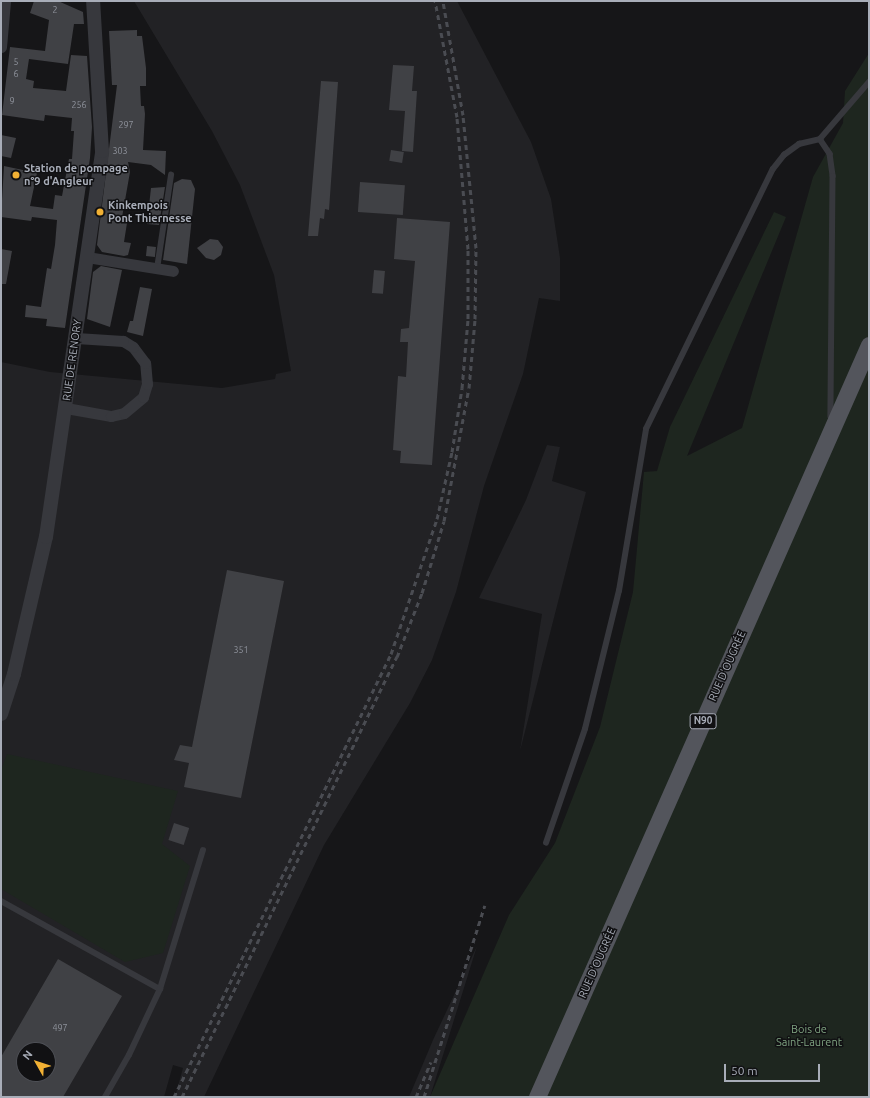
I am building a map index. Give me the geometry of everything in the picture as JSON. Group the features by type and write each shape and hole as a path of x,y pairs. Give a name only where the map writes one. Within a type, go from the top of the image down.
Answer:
{"main road":[{"name":"RUE D'OUGRÉE","path":"537,1097 869,345"}],"street":[{"path":"1,47 5,1"},
{"name":"RUE DE RENORY","path":"1,714 14,674 46,537 66,408 102,151 91,1"},
{"path":"87,257 173,271"},
{"path":"66,408 111,416 124,413 143,397 147,384 145,364 133,347 123,341 76,338"}],"lane":[{"path":"546,843 585,729 620,591 646,428 773,169 784,155 799,144 820,139 869,82"},
{"path":"820,139 830,154 833,176 830,432"},
{"path":"157,269 171,175"},
{"path":"105,1097 129,1055 160,989 203,850"},
{"path":"1,901 160,989"}],"shaded area":[{"path":"134,1 457,1 531,142 551,199 560,258 560,301 539,298 523,374 484,486 456,592 432,660 410,703 324,845 204,1097 175,1097 183,1068 173,1065 164,1097 1,1097 1,362 50,372 222,388 275,379 276,374 291,371 274,275 240,185 212,131"},
{"path":"547,445 560,447 552,481 586,492 520,751 542,614 479,598 526,500"},
{"path":"477,946 430,1097 409,1097 433,1040"}],"green space":[{"name":"Bois de Saint-Laurent","path":"869,53 869,1097 430,1097 509,915 555,843 600,727 633,592 644,472 657,471 670,427 774,212 786,217 687,456 742,428 813,177 843,123 845,91"},
{"path":"7,754 178,791 162,844 190,866 163,953 125,962 1,889 1,770"}],"building":[{"path":"34,1 58,1 83,12 84,24 74,24 68,64 29,59 26,79 34,81 33,88 66,91 71,55 87,56 92,127 90,158 65,328 46,326 47,319 25,317 26,305 41,307 47,268 51,269 57,220 32,217 31,221 1,217 4,166 37,173 30,206 53,209 55,195 62,196 69,159 72,159 74,131 71,131 72,118 45,115 44,121 2,115 10,47 45,51 49,20 30,13"},
{"path":"137,30 137,36 142,36 146,68 146,86 140,86 141,106 144,106 145,114 143,150 166,151 165,175 151,165 128,162 130,172 121,223 127,223 124,242 131,243 128,255 124,256 102,252 97,245 117,85 112,85 109,31"},
{"path":"393,65 414,66 412,91 417,91 413,152 402,151 405,111 389,110"},
{"path":"321,81 338,82 329,210 325,209 324,219 320,218 318,236 308,236"},
{"path":"1,135 16,138 11,158 1,156"},
{"path":"391,150 404,152 402,163 389,161"},
{"path":"182,179 191,180 195,189 187,264 163,260 174,183"},
{"path":"360,182 405,185 403,215 358,212"},
{"path":"165,187 159,225 147,224 151,188"},
{"path":"397,218 450,222 432,465 400,463 401,451 393,450 398,376 406,377 408,342 400,342 401,329 409,328 415,261 394,259"},
{"path":"210,239 218,240 223,247 221,255 214,260 206,258 197,248"},
{"path":"147,246 156,247 155,257 146,256"},
{"path":"1,249 12,251 6,284 1,284"},
{"path":"101,266 122,270 110,327 87,319 93,272"},
{"path":"374,270 385,271 383,294 372,293"},
{"path":"140,287 152,289 143,336 127,332 130,321 133,321"},
{"path":"227,570 284,581 241,798 184,787 189,763 174,760 180,745 192,747"},
{"path":"174,823 189,828 184,845 168,840"},
{"path":"58,959 122,996 63,1097 1,1097 1,1057"}],"railway":[{"path":"174,1097 391,654 437,519 452,452 462,388 468,319 468,249 457,117 435,1"},
{"path":"182,1097 397,657 422,593 444,521 469,388 475,319 476,248 463,115 443,1"},
{"path":"424,1097 485,905"},
{"path":"416,1097 431,1062"}],"place":[{"name":"Station de pompage n°9 d'Angleur","path":"16,175"},
{"name":"Kinkempois Pont Thiernesse","path":"100,212"}]}
